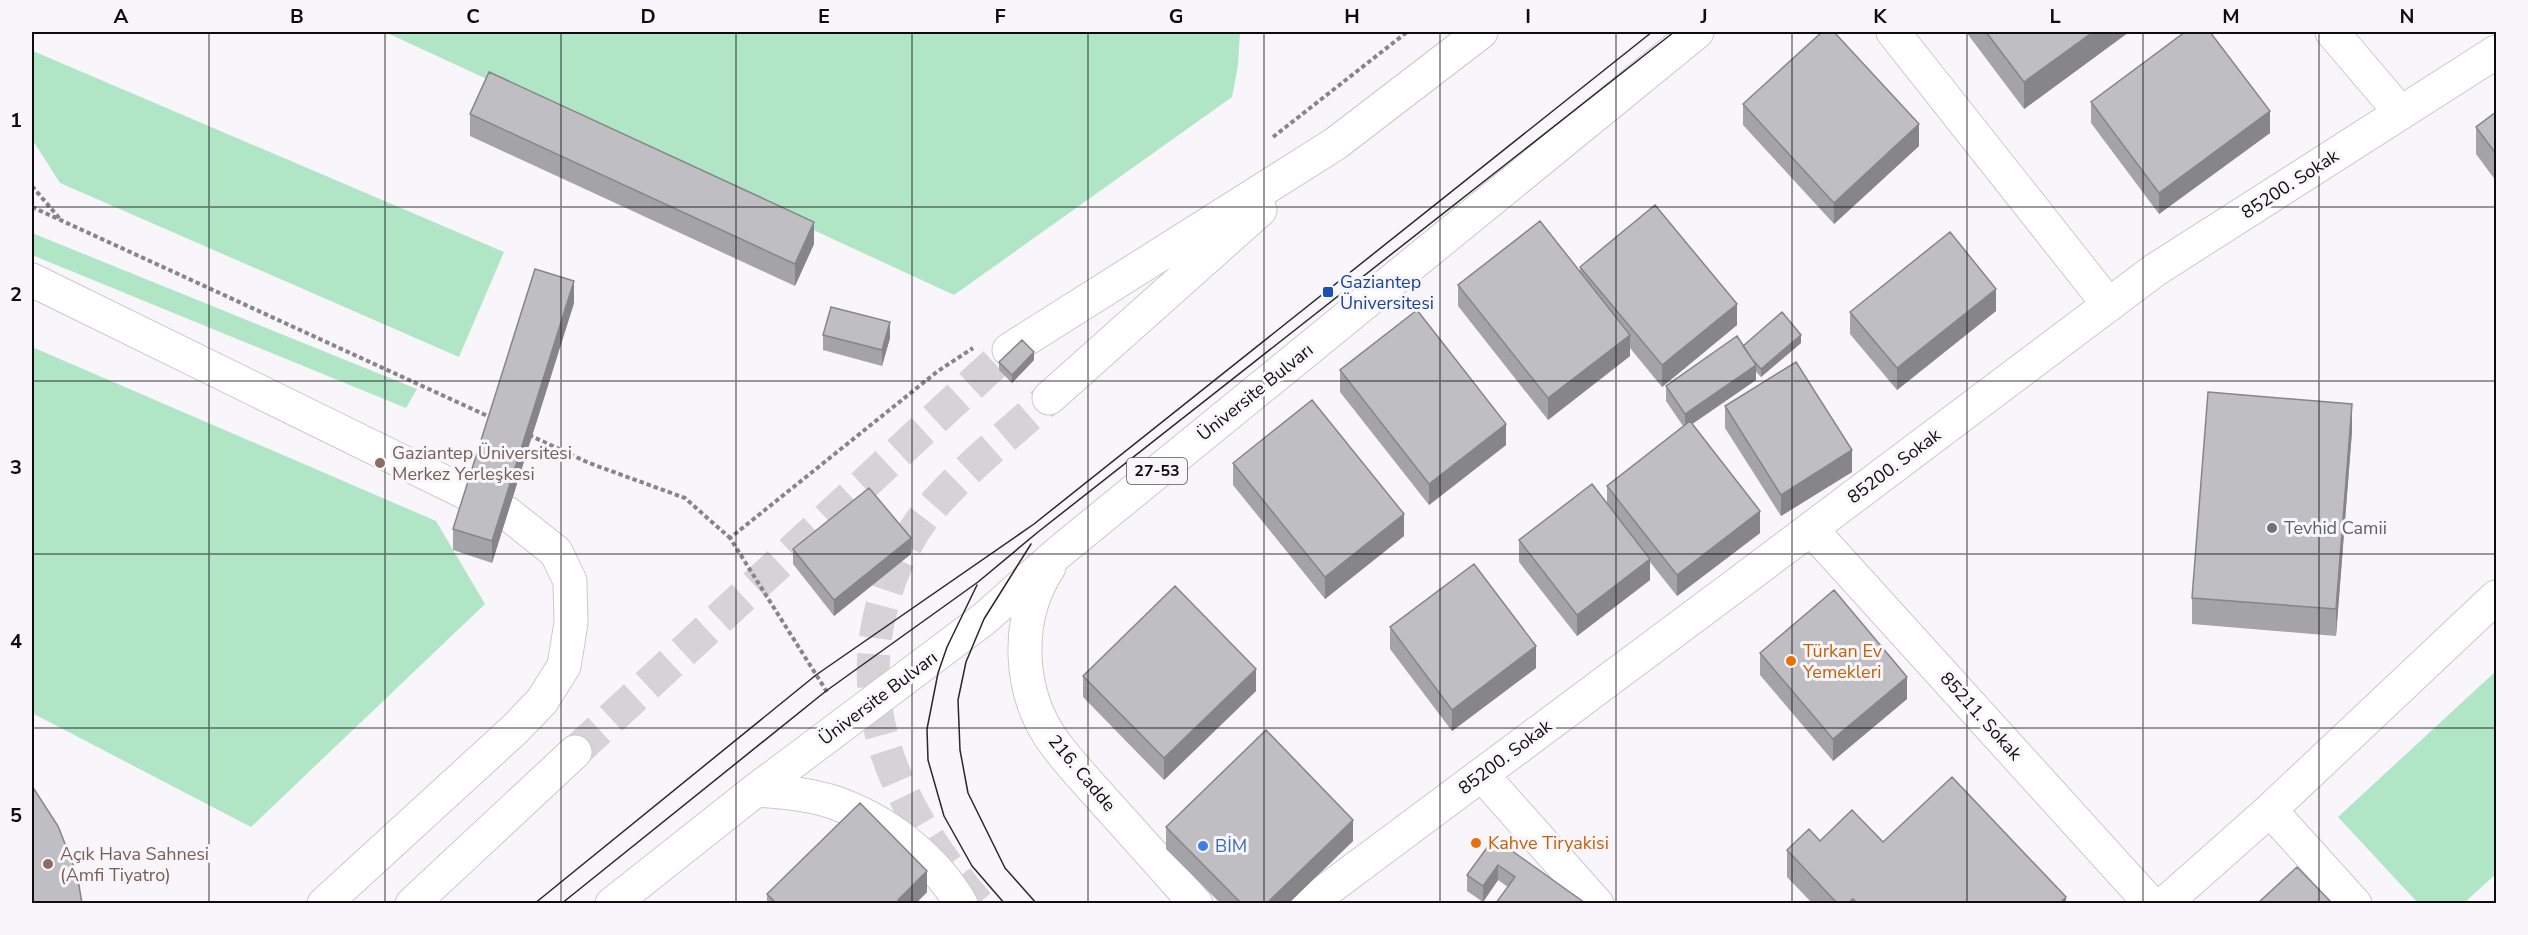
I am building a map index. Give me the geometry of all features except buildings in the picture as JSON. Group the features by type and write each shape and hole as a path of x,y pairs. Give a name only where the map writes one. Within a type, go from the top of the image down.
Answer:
{"street":[{"path":"1048,398 1335,144 1481,32"},
{"name":"Üniversite Bulvarı","path":"612,903 756,790 984,619 1058,553 1697,32"},
{"path":"1893,32 2109,305"},
{"path":"2332,32 2401,113"},
{"name":"85200. Sokak","path":"1308,903 2155,270 2496,52"},
{"path":"1010,350 1335,144"},
{"path":"32,280 507,513 542,538 556,552 570,581 571,623 564,666 542,701 514,730 324,903"},
{"name":"85211. Sokak","path":"1811,529 2151,903"},
{"name":"216. Cadde","path":"1058,553 1036,592 1027,625 1025,659 1034,704 1055,744 1196,903"},
{"path":"2164,903 2270,810 2496,597"},
{"path":"412,903 575,752"},
{"path":"1482,775 1597,903"},
{"path":"756,790 814,797 833,802 868,818 902,839 931,865 960,903"},
{"path":"2270,810 2355,903"}],"path":[{"path":"1265,142 1407,32"},
{"path":"32,186 60,219"},
{"path":"32,207 494,419"},
{"path":"730,538 938,371 977,346"},
{"path":"525,434 589,463 685,498 730,538 846,722"}],"green space":[{"path":"385,32 1240,33 1238,65 1232,97 954,295"},
{"path":"33,51 504,252 459,357 60,183 32,139"},
{"path":"32,233 417,389 406,408 32,255"},
{"path":"32,347 436,521 485,604 251,827 32,713"},
{"path":"2496,671 2496,874 2464,903 2418,903 2338,817"}],"tunnel":[{"path":"575,752 1009,350"},
{"path":"978,904 928,837 907,801 891,764 879,726 874,686 875,645 883,602 891,578 900,555 919,523 970,468 1049,398"}],"tram line":[{"path":"534,904 816,675 1034,524 1652,32"},
{"path":"561,904 826,691 978,582 1038,532 1674,32"},
{"path":"1031,544 984,619 966,662 958,700 960,750 968,793 1005,868 1037,904"},
{"path":"977,585 947,647 938,673 927,729 928,760 944,816 972,866 1005,904"}],"place":[{"name":"Gaziantep Üniversitesi","path":"1328,292"},
{"name":"Gaziantep Üniversitesi Merkez Yerleşkesi","path":"380,463"},
{"name":"Tevhid Camii","path":"2272,528"},
{"name":"Türkan Ev Yemekleri","path":"1791,661"},
{"name":"Kahve Tiryakisi","path":"1476,843"},
{"name":"BİM","path":"1203,846"},
{"name":"Açık Hava Sahnesi (Amfi Tiyatro)","path":"48,864"}]}
